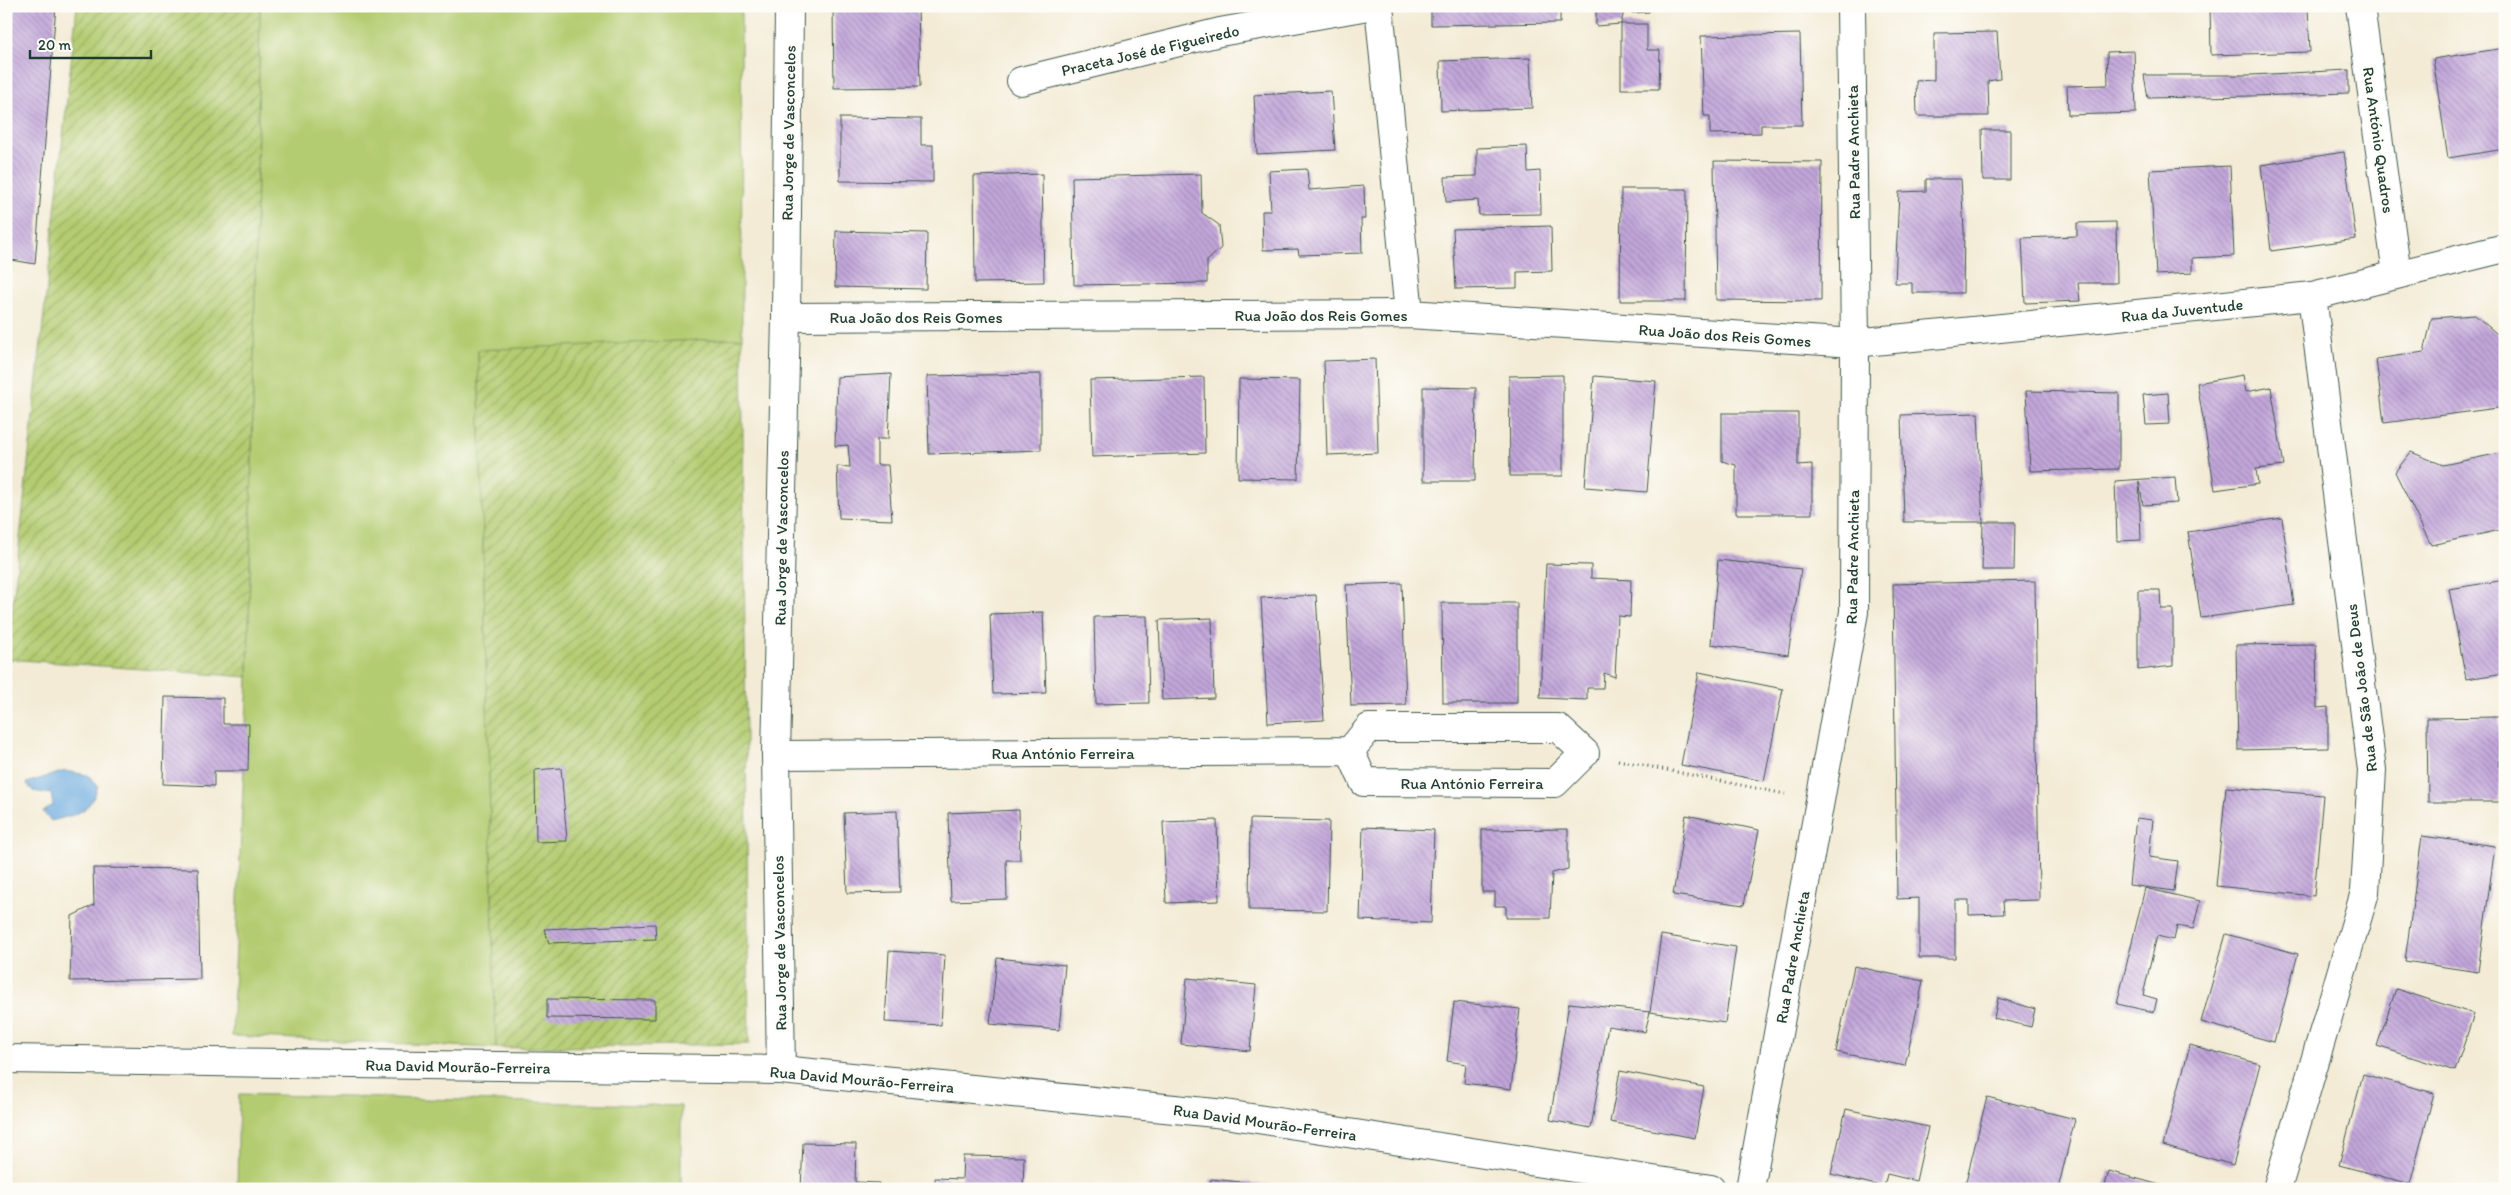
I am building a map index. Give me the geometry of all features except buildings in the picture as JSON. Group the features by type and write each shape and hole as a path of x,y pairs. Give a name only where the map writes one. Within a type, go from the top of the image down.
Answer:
{"street":[{"name":"Rua Jorge de Vasconcelos","path":"781,1070 776,756 786,317 789,6"},
{"name":"Praceta José de Figueiredo","path":"1021,81 1220,32 1368,6"},
{"path":"1379,6 1409,314"},
{"name":"Rua Padre Anchieta","path":"1750,1189 1854,612 1855,343 1851,6"},
{"name":"Rua António Quadros","path":"2360,6 2397,274"},
{"name":"Rua da Juventude","path":"1855,343 2312,296 2505,248"},
{"name":"Rua de São João de Deus","path":"2276,1189 2365,892 2372,770 2312,296"},
{"name":"Rua João dos Reis Gomes","path":"786,317 1409,314 1855,343"},
{"path":"1350,752 1369,728 1558,728 1585,753"},
{"name":"Rua António Ferreira","path":"776,756 1350,752 1364,782 1555,783 1585,753"},
{"name":"Rua David Mourão-Ferreira","path":"6,1060 781,1070 1225,1114 1711,1189"}],"path":[{"path":"1585,753 1820,801"}],"green space":[{"path":"77,6 260,6 248,677 7,659"},
{"path":"260,6 741,6 742,338 478,351 496,1048 232,1036 248,677"},
{"path":"742,338 749,1044 496,1048 478,350"},
{"path":"239,1094 681,1106 681,1189 237,1189"}],"water":[{"path":"65,771 88,775 98,786 91,802 86,808 68,817 51,821 43,812 53,805 51,794 33,791 26,783"}]}
